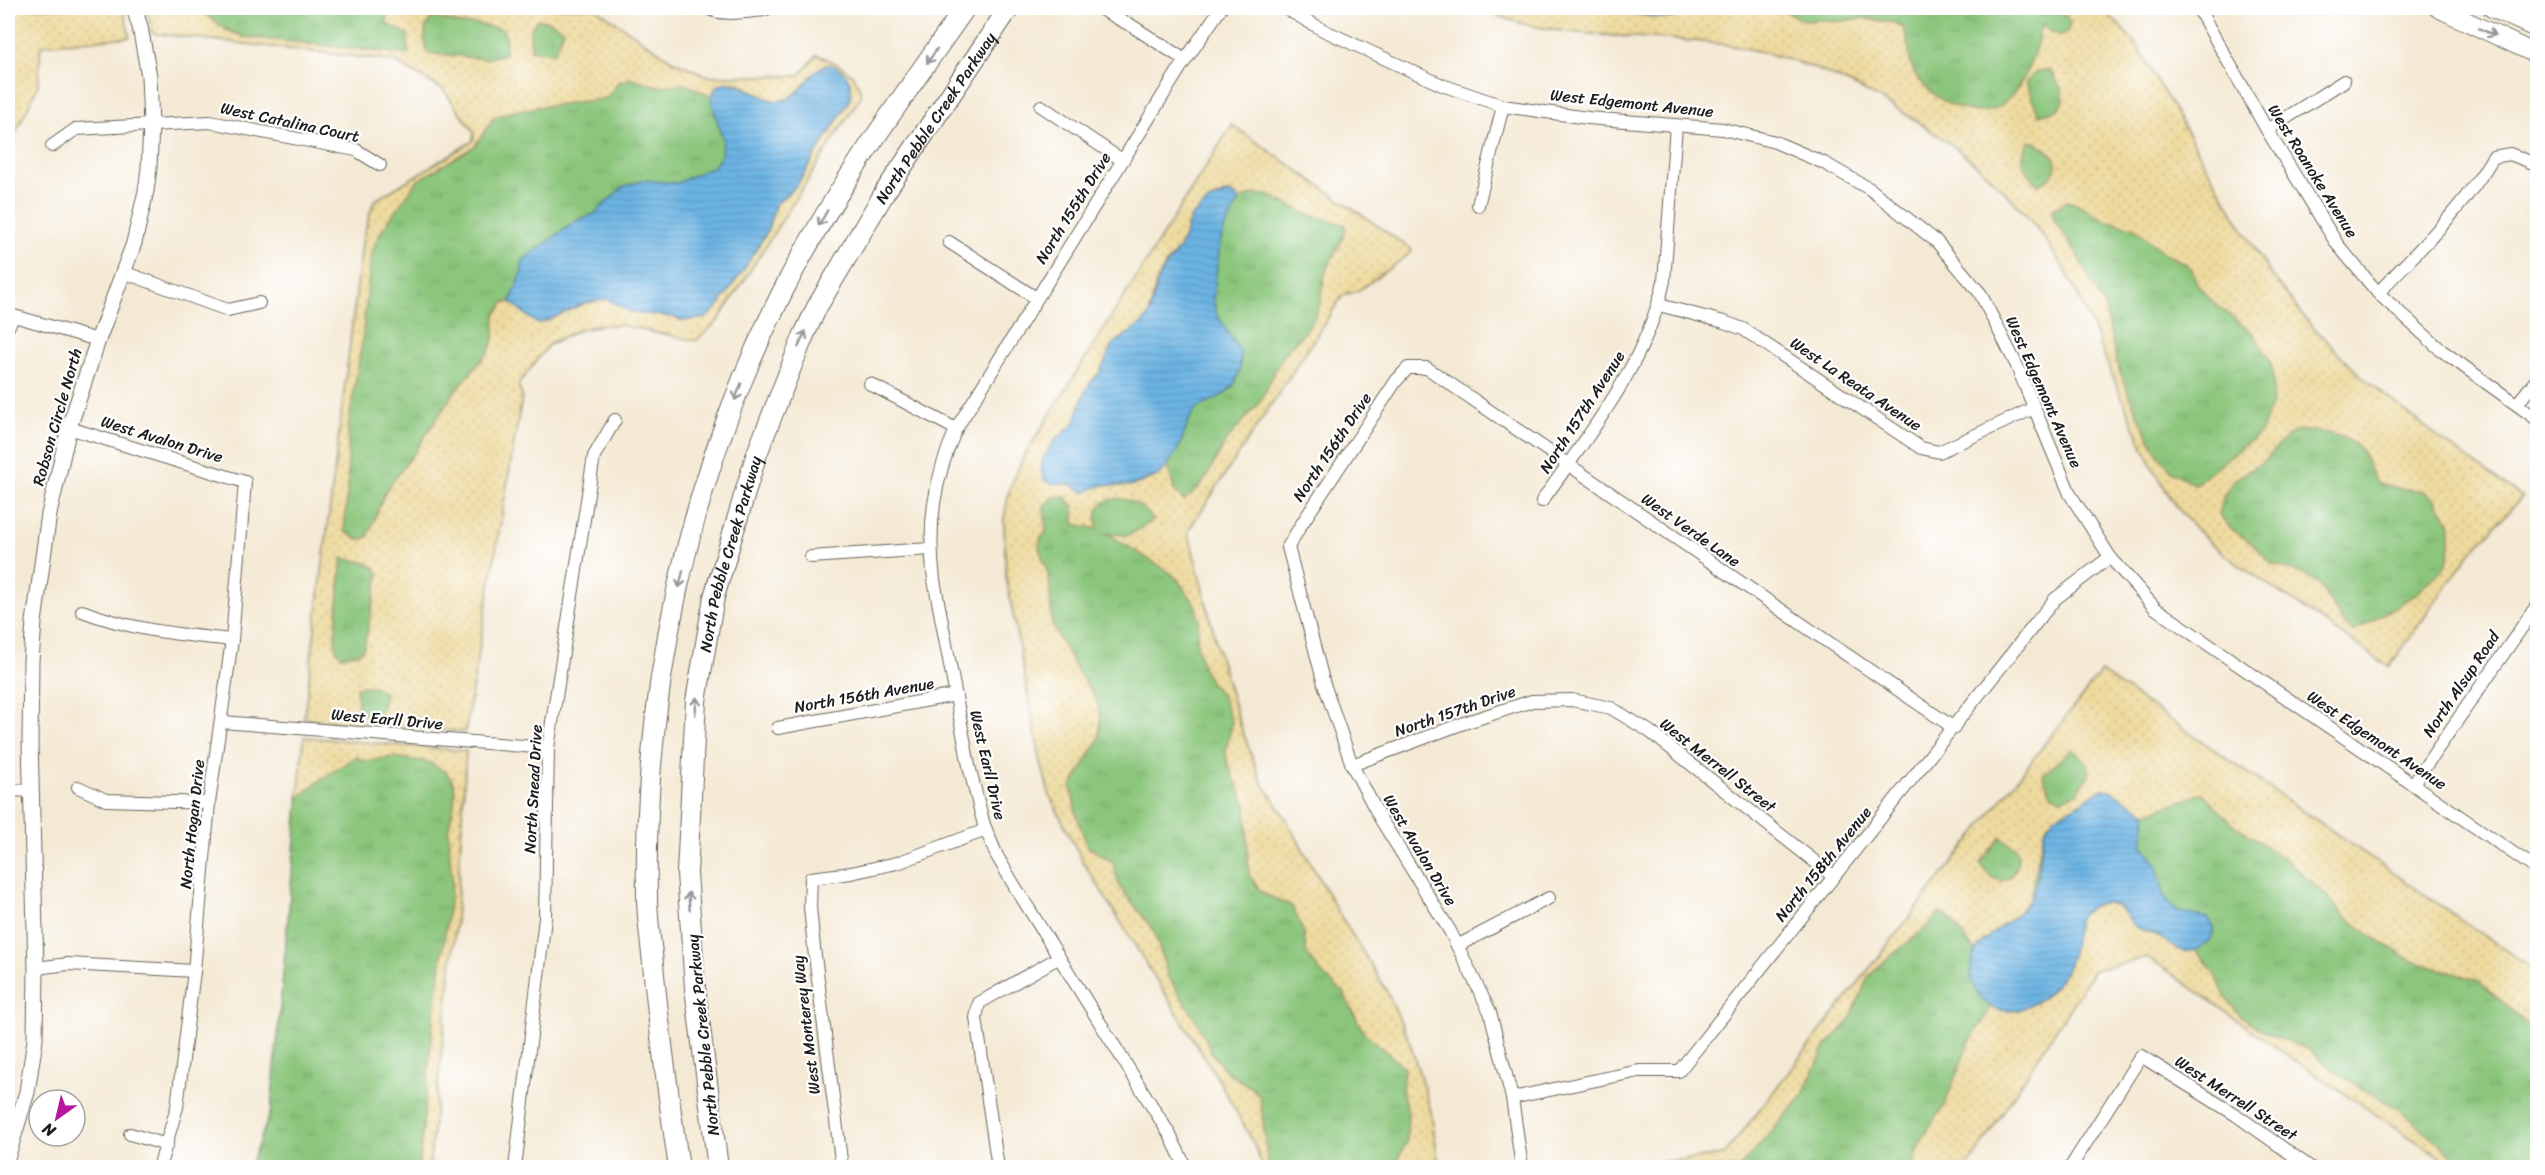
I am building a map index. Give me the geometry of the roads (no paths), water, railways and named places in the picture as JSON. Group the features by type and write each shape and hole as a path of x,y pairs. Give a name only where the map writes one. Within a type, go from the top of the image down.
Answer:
{"main road":[{"path":"679,1167 657,1002 647,898 648,809 654,716 672,615 706,478 756,346 782,292 856,165 965,8"},
{"name":"North Pebble Creek Parkway","path":"718,1167 695,988 687,873 696,701 714,597 756,456 803,337 817,308 879,202 1009,8"},
{"path":"2438,8 2538,55"},
{"path":"2492,8 2538,29"}],"street":[{"name":"Robson Circle North","path":"8,1155 24,1101 35,1030 31,662 34,622 49,514 69,429 98,340 134,243 149,168 151,125 145,50 134,8"},
{"path":"708,8 713,11 739,12 766,9"},
{"path":"1099,8 1185,60"},
{"name":"North 155th Drive","path":"956,429 1122,160 1221,8"},
{"name":"West Edgemont Avenue","path":"1285,8 1323,30 1442,85 1503,106 1676,126 1723,129 1775,142 1814,159 1870,189 1937,242 1980,293 2016,364 2070,494 2110,557 2155,608 2538,870"},
{"name":"West Roanoke Avenue","path":"2198,8 2266,130 2337,244 2378,293 2441,350 2538,420"},
{"path":"2266,130 2344,81"},
{"path":"1041,106 1122,160"},
{"path":"1478,205 1503,106"},
{"name":"West Catalina Court","path":"52,146 76,129 210,122 356,150 380,165"},
{"name":"North 157th Avenue","path":"1542,501 1624,382 1642,348 1659,305 1664,281 1676,126"},
{"path":"2378,293 2442,226 2479,180 2493,157 2510,154 2538,165"},
{"path":"949,242 1036,298"},
{"path":"123,272 228,310 259,303"},
{"name":"West La Reata Avenue","path":"1659,305 1743,329 1921,448 1939,452 2034,408"},
{"path":"11,321 98,340"},
{"name":"West Verde Lane","path":"1408,368 1426,368 1954,728"},
{"name":"North 156th Drive","path":"1288,547 1300,525 1396,381 1408,368"},
{"path":"2517,404 2538,378"},
{"path":"870,384 956,429"},
{"name":"North Snead Drive","path":"515,1167 545,918 548,748 594,456 615,420"},
{"name":"West Avalon Drive","path":"69,429 245,482"},
{"name":"West Earll Drive","path":"956,429 944,458 935,490 930,549 969,766 986,830 997,856 1058,958 1170,1135 1186,1167"},
{"name":"North Hogan Drive","path":"159,1167 177,1107 194,971 208,803 222,722 232,640 245,482"},
{"name":"West Avalon Drive","path":"1288,547 1324,684 1352,765 1380,818 1457,946 1490,1012 1512,1098 1522,1167"},
{"path":"811,557 930,549"},
{"name":"North 158th Avenue","path":"1512,1098 1639,1071 1679,1071 2055,599 2110,557"},
{"name":"North Alsup Road","path":"2413,784 2538,604"},
{"path":"82,611 109,621 150,631 232,640"},
{"name":"North 156th Avenue","path":"778,728 956,695"},
{"name":"North 157th Drive","path":"1352,765 1464,723 1532,701 1572,700"},
{"name":"West Merrell Street","path":"1572,700 1611,708 1629,717 1833,876"},
{"name":"West Earll Drive","path":"222,722 548,748"},
{"path":"78,787 106,800 208,803"},
{"path":"8,790 32,790"},
{"name":"West Monterey Way","path":"842,1167 815,959 810,907 811,878 851,873 897,863 986,830"},
{"path":"1457,946 1549,898"},
{"path":"998,1167 976,1018 979,1004 1058,958"},
{"path":"36,968 68,964 194,971"},
{"name":"West Merrell Street","path":"2070,1167 2141,1056 2236,1115 2312,1167"},
{"path":"130,1134 167,1146"}],"water":[{"path":"1610,8 1687,8 1678,16 1666,18"},
{"path":"825,65 832,65 846,75 850,86 850,99 797,185 775,205 767,232 742,272 717,308 706,318 684,321 673,317 637,313 607,299 585,303 542,323 536,323 512,303 523,260 576,221 594,214 623,187 644,180 677,183 714,166 721,156 723,139 711,101 715,89 721,84 730,83 769,99 785,100 797,92"},
{"path":"1228,193 1237,197 1238,203 1220,242 1213,300 1217,315 1241,353 1240,369 1234,385 1225,394 1196,409 1190,418 1179,448 1165,469 1157,476 1130,486 1102,485 1085,492 1069,484 1051,483 1044,480 1041,469 1042,460 1055,440 1074,424 1086,389 1100,372 1112,345 1143,323 1149,315 1160,274 1180,247 1191,217 1209,201"},
{"path":"2101,789 2110,790 2147,813 2142,844 2157,865 2164,896 2179,912 2208,918 2214,927 2213,933 2206,944 2201,947 2183,951 2174,948 2158,935 2136,927 2118,906 2109,903 2096,905 2081,915 2069,964 2055,985 2034,1003 2021,1009 2009,1011 1996,1009 1981,998 1973,985 1970,970 1974,954 1987,938 2013,918 2028,902 2037,876 2044,830 2054,817 2075,807"}]}
